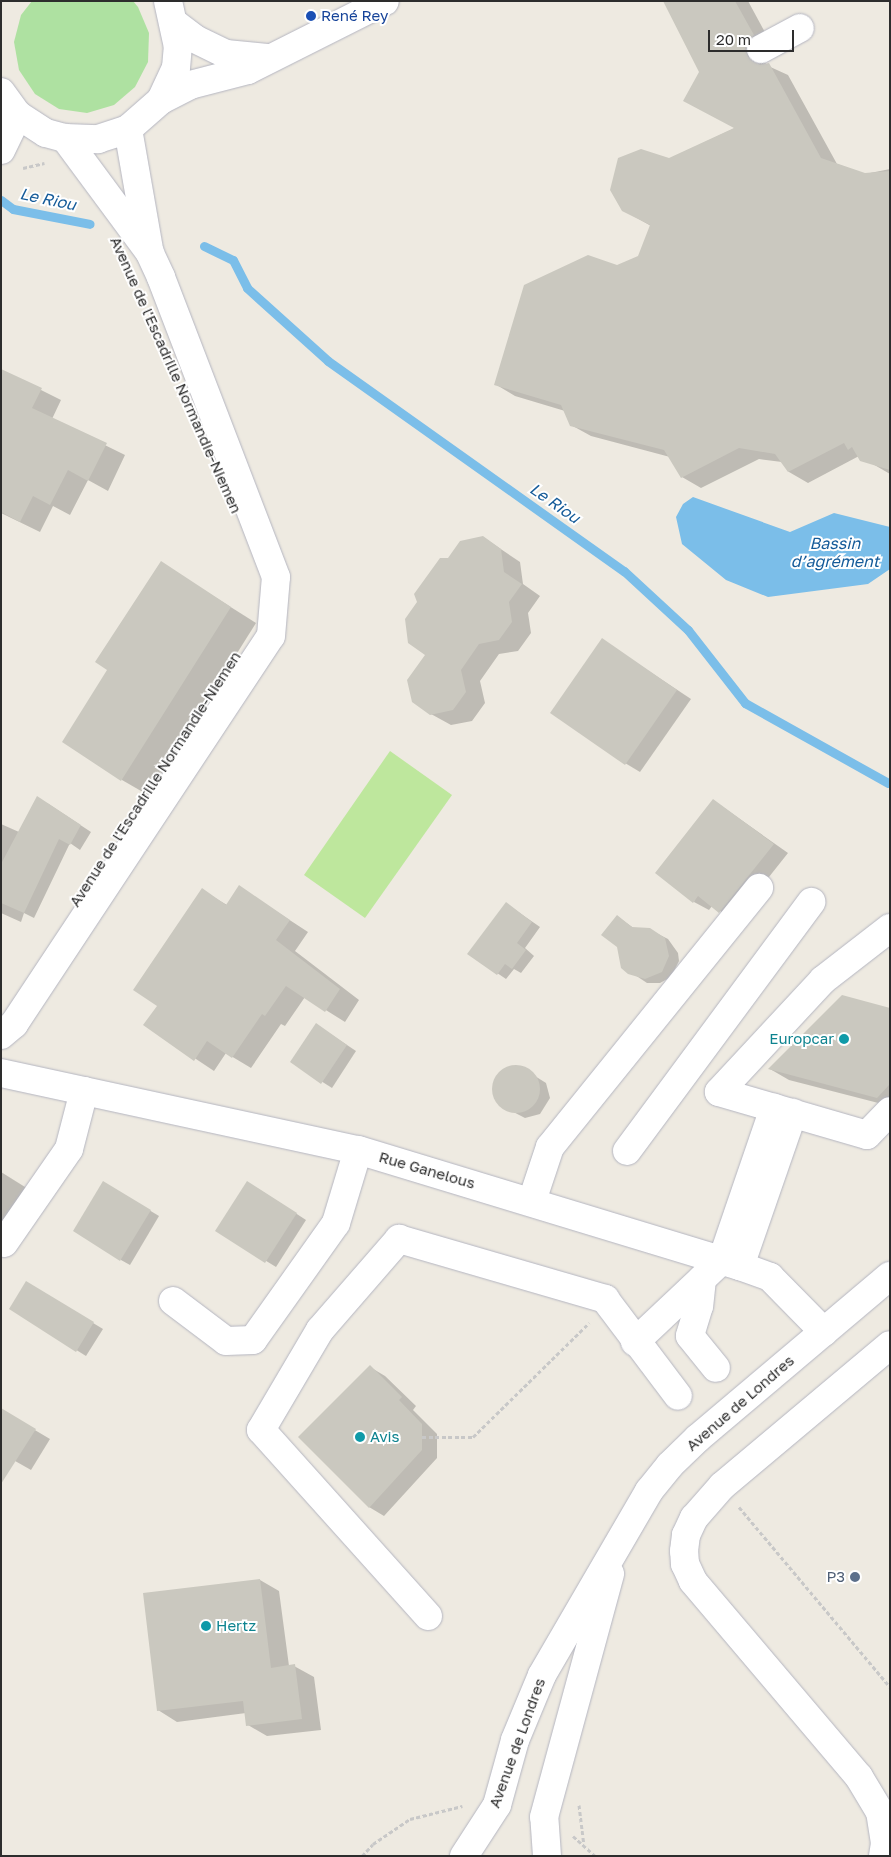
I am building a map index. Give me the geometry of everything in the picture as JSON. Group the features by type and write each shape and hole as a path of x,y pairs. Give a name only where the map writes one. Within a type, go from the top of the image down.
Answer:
{"street":[{"path":"1,92 18,114 46,133 65,138 98,139 128,129 161,100 190,85 248,70 268,58 385,1"},
{"path":"171,12 194,39 226,54 268,58"},
{"path":"161,100 176,68 178,48 171,12"},
{"path":"761,49 800,28"},
{"path":"1,150 18,114"},
{"name":"Avenue de l'Escadrille Normandie-Niemen","path":"1,1035 14,1024 270,636 276,577 150,253 128,129"},
{"name":"Avenue de l'Escadrille Normandie-Niemen","path":"65,138 150,253"},
{"path":"532,1201 550,1147 759,888"},
{"path":"627,1151 811,902"},
{"path":"890,928 824,980 719,1092 867,1135 890,1112"},
{"path":"697,1056 738,1071"},
{"name":"Rue Ganelous","path":"1,1073 358,1150 532,1201 731,1263 770,1277 824,1332"},
{"path":"4,1243 69,1149 84,1091"},
{"path":"635,1342 702,1279 731,1263 784,1110"},
{"path":"173,1301 226,1341 253,1340 336,1223 358,1150"},
{"path":"428,1616 261,1430 320,1330 399,1239 605,1299 635,1342 678,1396"},
{"name":"Avenue de Londres","path":"464,1856 497,1805 515,1740 542,1675 615,1552 630,1520 670,1465 890,1276"},
{"path":"702,1279 699,1306 690,1336 716,1368"},
{"path":"883,1856 885,1843 880,1812 860,1777 692,1581 685,1564 686,1535 694,1518 722,1486 890,1345"},
{"name":"Avenue de Londres","path":"547,1856 544,1817 602,1614 615,1552"},
{"path":"464,1856 490,1856"}],"path":[{"path":"422,1437 472,1437 595,1318 615,1314"},
{"path":"722,1486 890,1686"}],"green space":[{"path":"32,1 133,1 138,7 149,33 148,62 135,87 114,105 87,113 59,109 35,94 19,70 14,42 21,15"},
{"path":"390,751 452,795 365,918 304,875"}],"water":[{"name":"Bassin d’agrément","path":"693,497 790,532 834,513 890,527 890,569 868,584 768,597 726,580 682,544 676,517 683,504"}],"building":[{"path":"663,1 735,1 754,35 745,48 748,57 760,65 769,63 821,158 865,173 890,171 890,470 860,461 852,447 848,450 844,443 788,472 775,454 739,448 681,478 664,450 570,426 561,405 494,385 524,285 588,255 617,265 638,256 650,225 622,211 610,190 618,158 641,149 669,158 734,128 683,101 699,72"},
{"path":"1,369 42,388 32,408 107,443 88,481 68,470 50,505 33,496 20,522 1,512"},
{"path":"483,536 501,549 504,572 522,584 509,602 512,622 499,640 479,644 461,670 466,692 453,710 430,715 412,702 407,680 425,655 408,643 405,619 417,602 414,594 440,558 448,558 460,541"},
{"path":"161,561 231,607 121,781 62,742 107,670 95,662"},
{"path":"602,638 677,690 625,765 550,713"},
{"path":"37,796 81,825 70,845 59,839 24,913 1,903 1,864"},
{"path":"713,799 774,844 719,913 698,896 693,903 655,873"},
{"path":"239,885 290,920 276,940 340,989 325,1012 286,986 265,1016 262,1014 232,1058 207,1041 194,1061 143,1025 157,1006 133,990 202,888 226,905"},
{"path":"506,902 532,922 517,943 526,950 512,969 505,964 497,975 467,954"},
{"path":"617,915 632,927 650,928 665,938 669,956 662,972 645,979 628,974 621,968 617,947 601,935"},
{"name":"Europcar","path":"842,995 890,1008 890,1084 877,1098 768,1069"},
{"path":"316,1023 347,1045 321,1084 290,1062"},
{"path":"516,1065 525,1067 533,1072 538,1080 540,1089 538,1098 533,1106 525,1111 516,1113 507,1111 499,1106 494,1098 492,1089 494,1080 499,1072 507,1067"},
{"path":"103,1181 151,1210 120,1261 73,1231"},
{"path":"247,1181 297,1213 265,1263 215,1231"},
{"path":"26,1281 94,1322 76,1352 9,1309"},
{"name":"Avis","path":"370,1365 402,1397 399,1400 422,1424 422,1450 369,1508 298,1437"},
{"path":"1,1408 36,1429 1,1484"},
{"name":"Hertz","path":"260,1579 271,1668 295,1664 302,1719 246,1726 243,1701 157,1711 143,1593"}],"waterway":[{"name":"Le Riou","path":"1,200 13,209 90,224"},
{"name":"Le Riou","path":"204,246 233,260 247,288 328,361 624,571 688,630 745,703 888,783"}],"place":[{"name":"René Rey","path":"311,16"},
{"name":"Europcar","path":"844,1039"},
{"name":"Avis","path":"360,1437"},
{"name":"P3","path":"855,1577"},
{"name":"Hertz","path":"206,1626"}]}
